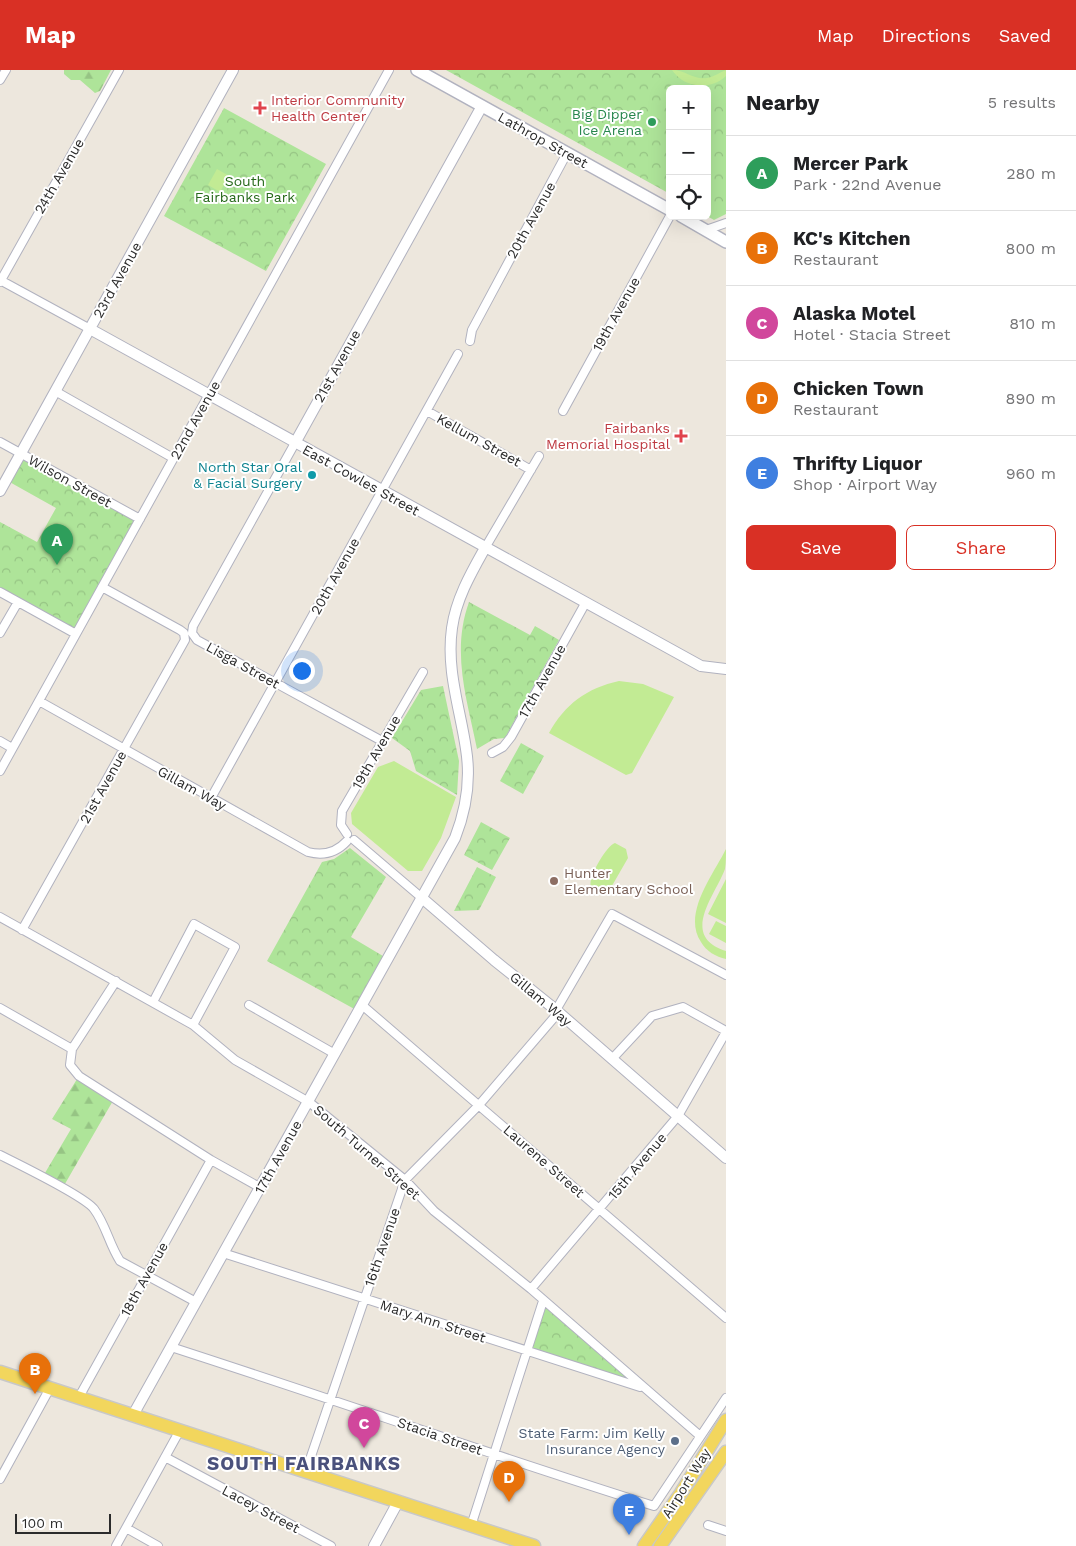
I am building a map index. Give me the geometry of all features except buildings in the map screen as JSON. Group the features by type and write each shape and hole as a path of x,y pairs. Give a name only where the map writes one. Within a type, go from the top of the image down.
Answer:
{"main road":[{"name":"Lathrop Street","path":"417,70 666,208"},
{"path":"688,220 726,242"},
{"path":"0,1372 534,1546"},
{"name":"Airport Way","path":"644,1546 681,1493 726,1420"},
{"name":"Airport Way","path":"660,1546 726,1452"}],"street":[{"path":"0,80 6,70"},
{"name":"24th Avenue","path":"0,281 119,70"},
{"name":"23rd Avenue","path":"0,490 233,70"},
{"name":"22nd Avenue","path":"0,770 389,70"},
{"name":"21st Avenue","path":"193,626 482,106"},
{"name":"20th Avenue","path":"470,341 472,330 568,153"},
{"name":"19th Avenue","path":"563,411 668,220"},
{"path":"706,230 726,223"},
{"name":"East Cowles Street","path":"0,281 701,666 726,669"},
{"name":"20th Avenue","path":"211,798 458,354"},
{"path":"54,391 173,458"},
{"name":"Kellum Street","path":"427,411 531,470"},
{"name":"Wilson Street","path":"0,442 140,519"},
{"path":"485,548 539,456"},
{"name":"17th Avenue","path":"133,1415 455,838 467,797 467,751 450,666 452,630 461,595 485,548"},
{"name":"21st Avenue","path":"22,930 124,750 185,636 184,633 102,587"},
{"path":"0,592 76,634"},
{"path":"0,634 18,602"},
{"name":"17th Avenue","path":"492,753 503,747 511,737 586,602"},
{"name":"Lisga Street","path":"193,626 192,633 197,640 382,741"},
{"name":"19th Avenue","path":"350,838 341,825 341,814 423,672"},
{"name":"Gillam Way","path":"38,701 311,852 331,853 350,838 557,1011 726,1158"},
{"path":"0,741 12,748"},
{"name":"16th Avenue","path":"306,1471 405,1180 479,1105 557,1011 612,914 726,975"},
{"name":"South Turner Street","path":"0,917 193,1025 235,1060 309,1102 405,1180 434,1211 531,1289 699,1435"},
{"path":"153,1002 194,924 235,947 193,1025"},
{"path":"116,981 72,1049 70,1065 79,1076 211,1160 260,1188"},
{"path":"248,1005 335,1054"},
{"name":"Laurene Street","path":"362,1005 726,1318"},
{"path":"612,1059 652,1016 683,1007 726,1032"},
{"path":"0,1008 72,1049"},
{"name":"15th Avenue","path":"531,1289 678,1116 726,1032"},
{"path":"0,1154 92,1206 103,1222 112,1249 120,1260 196,1302"},
{"name":"18th Avenue","path":"79,1397 211,1160"},
{"name":"Mary Ann Street","path":"223,1253 643,1388"},
{"path":"471,1526 543,1301"},
{"name":"Stacia Street","path":"170,1347 332,1399 493,1455 654,1506 699,1435"},
{"path":"0,1479 50,1388"},
{"path":"699,1435 726,1398"},
{"path":"116,1546 180,1430"},
{"name":"Lacey Street","path":"165,1457 331,1546"},
{"path":"374,1546 398,1502"},
{"path":"708,1525 726,1531"},
{"path":"126,1528 158,1546"}],"green space":[{"path":"64,70 111,70 100,91 95,93 80,80 71,80 64,74"},
{"path":"446,70 726,70 726,214 714,220 711,218 711,85 666,85 666,192"},
{"path":"672,70 707,78 726,70 726,76 720,81 705,85 690,84 677,76"},
{"name":"South Fairbanks Park","path":"224,108 326,164 266,271 164,216"},
{"path":"217,169 229,176 220,192 208,185"},
{"path":"21,454 140,519 76,634 0,592 0,522 37,542 56,508 6,480"},
{"path":"469,602 530,635 535,626 559,640 505,738 494,739 477,749 462,676 461,639"},
{"path":"619,681 643,684 674,697 632,773 626,775 549,733 562,714 578,699 597,688"},
{"path":"443,686 459,761 457,795 416,771 410,751 392,738 421,690"},
{"path":"521,743 544,756 523,794 500,781"},
{"path":"394,761 456,797 441,838 422,871 408,871 352,824 351,813 378,767"},
{"path":"481,822 510,838 492,870 464,855"},
{"path":"615,843 626,849 628,858 609,891 602,893 591,887 592,877 602,856"},
{"path":"350,848 386,877 351,937 388,959 358,1011 267,961 322,862 334,859"},
{"path":"726,849 725,869 704,914 702,926 705,936 712,944 726,951 726,959 712,953 703,945 696,931 695,919 697,907 707,882"},
{"path":"477,867 496,877 479,910 454,911"},
{"path":"726,879 726,923 708,914"},
{"path":"716,921 726,926 726,943 709,934"},
{"path":"79,1076 114,1099 62,1189 42,1178 71,1129 52,1119"},
{"path":"543,1301 643,1388 527,1351"}],"place":[{"name":"Interior Community Health Center","path":"260,108"},
{"name":"Big Dipper Ice Arena","path":"652,122"},
{"name":"Fairbanks Memorial Hospital","path":"681,436"},
{"name":"North Star Oral & Facial Surgery","path":"312,475"},
{"name":"Mercer Park","path":"57,565"},
{"name":"Hunter Elementary School","path":"554,881"},
{"name":"KC's Kitchen","path":"35,1394"},
{"name":"State Farm: Jim Kelly Insurance Agency","path":"675,1441"},
{"name":"Alaska Motel","path":"364,1448"},
{"name":"Chicken Town","path":"509,1502"},
{"name":"Thrifty Liquor","path":"629,1535"}],"district":[{"name":"SOUTH FAIRBANKS","path":"304,1463"}]}
